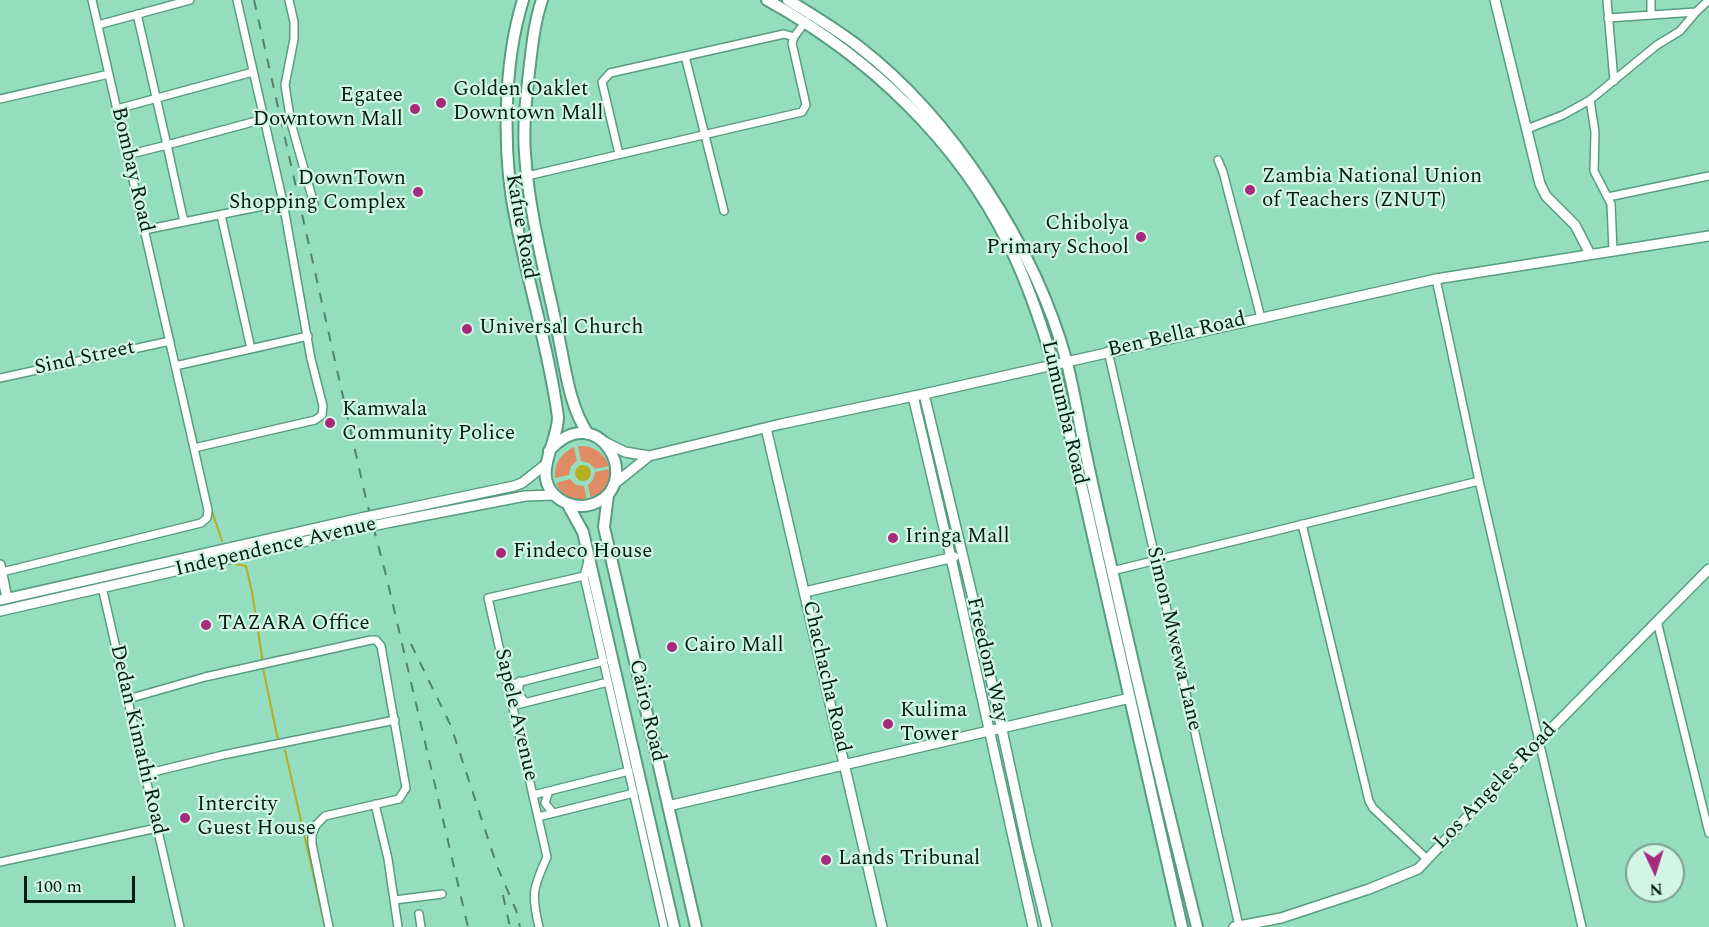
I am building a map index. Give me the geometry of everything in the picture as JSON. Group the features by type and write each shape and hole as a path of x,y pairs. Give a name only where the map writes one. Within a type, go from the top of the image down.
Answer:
{"main road":[{"name":"Kafue Road","path":"524,0 510,69 507,145 515,221 557,408 558,426 549,451"},
{"name":"Kafue Road","path":"542,0 536,24 524,128 527,176 535,226 568,379 579,420 588,434"},
{"name":"Lumumba Road","path":"767,0 809,18 859,47 926,111 962,154 1016,240 1036,280 1066,362 1139,693 1197,927"},
{"name":"Lumumba Road","path":"788,0 912,109 946,148 978,192 1005,237 1022,275 1054,365 1182,927"},
{"path":"1495,0 1540,184 1546,196 1575,225 1590,254"},
{"name":"Ben Bella Road","path":"603,441 625,452 649,456 1436,279 1709,237"},
{"name":"Freedom Way","path":"924,394 979,624 1047,927"},
{"name":"Freedom Way","path":"913,396 1033,927"},
{"name":"Chachacha Road","path":"766,428 882,927"},
{"path":"577,433 588,434 603,441 612,452 615,461 616,471 610,490 597,502 586,506 567,503 555,495 548,484 545,465 549,451 566,436 577,433"},
{"name":"Ben Bella Road","path":"610,490 649,456"},
{"name":"Independence Avenue","path":"4,599 391,517 514,486 522,483 545,465"},
{"name":"Cairo Road","path":"610,490 604,527 696,926"},
{"name":"Independence Avenue","path":"391,517 525,496 555,495"},
{"name":"Cairo Road","path":"567,503 583,532 600,626 660,886 675,927"},
{"name":"Independence Avenue","path":"0,611 362,523"},
{"path":"805,592 962,555"},
{"path":"1,568 4,599"},
{"name":"Los Angeles Road","path":"1237,927 1281,918 1369,889 1414,871 1709,569"},
{"path":"966,627 979,624"},
{"path":"607,657 622,657 632,649"},
{"path":"612,678 624,665 636,668"},
{"path":"668,806 1130,698"},
{"path":"670,910 682,913 688,911 691,905"},
{"path":"675,927 687,921 696,926"}],"street":[{"name":"Bombay Road","path":"1,568 201,523 207,518 208,510 92,0"},
{"path":"98,25 190,0"},
{"path":"194,448 315,420 322,415 323,406 311,359 283,202 237,0"},
{"path":"289,0 294,22 294,39 285,85 291,123 314,204"},
{"path":"1607,0 1614,81"},
{"path":"1651,0 1652,15"},
{"path":"1527,129 1563,115 1590,100 1657,45 1680,31 1709,0"},
{"path":"1608,18 1696,12"},
{"path":"136,15 184,222"},
{"path":"527,176 805,110 807,105 792,43 809,18"},
{"path":"619,154 602,82 610,73 784,34 794,37"},
{"path":"685,56 724,211"},
{"path":"117,109 253,72"},
{"path":"0,99 109,74"},
{"path":"1590,100 1595,132 1594,171 1611,204 1613,250"},
{"path":"127,155 264,119"},
{"path":"1218,160 1261,318"},
{"path":"1608,196 1709,176"},
{"path":"144,230 283,202"},
{"path":"221,215 251,349"},
{"path":"1436,279 1479,481 1582,927"},
{"path":"175,366 308,336"},
{"name":"Sind Street","path":"0,378 170,341"},
{"name":"Simon Mwewa Lane","path":"1108,351 1237,927"},
{"path":"1112,571 1479,481"},
{"path":"1302,524 1369,801 1373,808 1427,859"},
{"path":"589,559 584,576 600,626"},
{"name":"Sapele Avenue","path":"539,927 533,901 538,878 547,857 488,598 584,576"},
{"name":"Dedan Kimathi Road","path":"102,587 180,927"},
{"path":"1657,621 1709,833"},
{"path":"128,699 205,677 376,640 381,646 406,788 399,799 325,816 316,825 312,835 312,844 329,927"},
{"path":"507,684 607,657"},
{"path":"512,706 612,678"},
{"path":"520,681 518,693 525,702"},
{"path":"145,774 223,755 394,720"},
{"path":"627,743 629,771 634,793 660,886 664,927"},
{"path":"533,795 629,771"},
{"path":"549,791 545,803 553,813"},
{"path":"538,817 634,793"},
{"path":"375,804 395,900 398,927"},
{"path":"0,862 157,828"},
{"path":"395,900 442,894"},
{"path":"419,914 420,927"}],"shaded area":[{"path":"578,446 597,450 609,466 595,469 589,463 581,461"},
{"path":"574,447 577,461 571,466 569,475 555,478 559,459"},
{"path":"583,465 589,467 591,473 589,479 583,481 577,479 575,473 577,467"},
{"path":"610,469 605,488 591,500 588,485 593,480 595,472"},
{"path":"570,479 576,485 584,486 587,501 568,497 556,483"}],"waterway":[{"path":"195,433 197,445"},
{"path":"198,450 208,497"},
{"path":"211,508 222,541"},
{"path":"230,563 246,566 263,663"},
{"path":"263,668 278,740"},
{"path":"285,750 325,927"}],"railway":[{"path":"254,0 366,499 387,579 468,927"},
{"path":"411,644 451,726 497,866 516,910 520,927"},
{"path":"503,895 510,927"}],"place":[{"name":"Golden Oaklet Downtown Mall","path":"441,103"},
{"name":"Egatee Downtown Mall","path":"415,109"},
{"name":"Zambia National Union of Teachers (ZNUT)","path":"1250,190"},
{"name":"DownTown Shopping Complex","path":"418,192"},
{"name":"Chibolya Primary School","path":"1141,237"},
{"name":"Universal Church","path":"467,329"},
{"name":"Kamwala Community Police","path":"330,423"},
{"name":"Iringa Mall","path":"893,538"},
{"name":"Findeco House","path":"501,553"},
{"name":"TAZARA Office","path":"206,625"},
{"name":"Cairo Mall","path":"672,647"},
{"name":"Kulima Tower","path":"888,724"},
{"name":"Intercity Guest House","path":"185,818"},
{"name":"Lands Tribunal","path":"826,860"}]}
